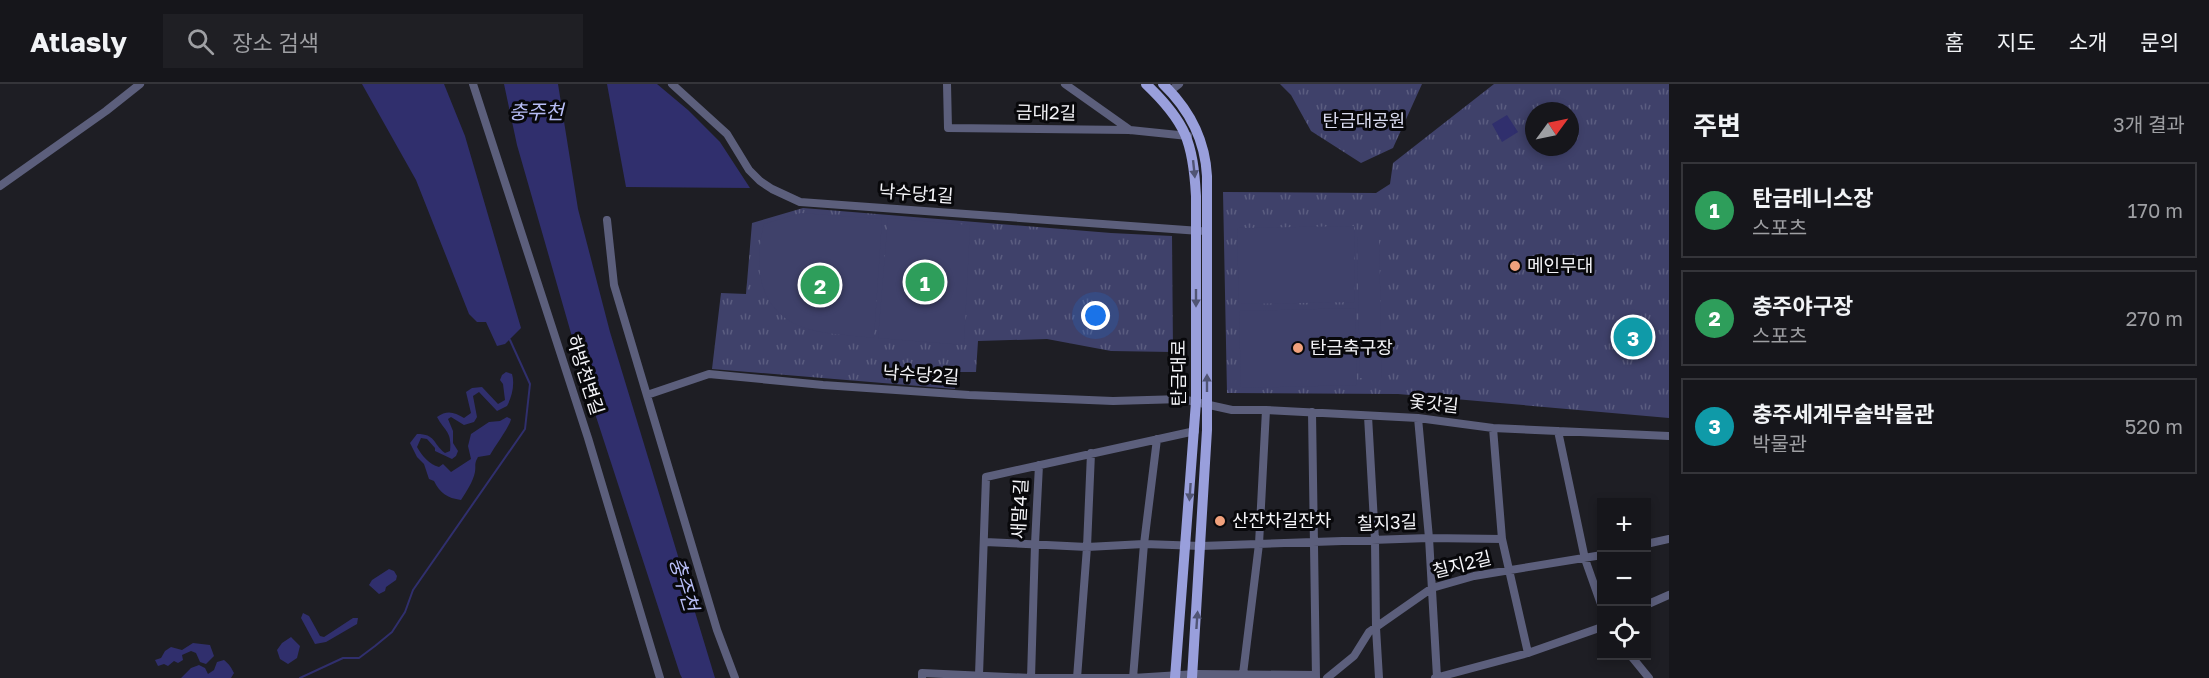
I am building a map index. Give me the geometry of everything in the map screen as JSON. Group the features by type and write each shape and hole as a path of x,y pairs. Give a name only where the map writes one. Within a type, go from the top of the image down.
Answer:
{"main road":[{"name":"탄금대로","path":"1146,84 1172,112 1188,136 1194,166 1201,231 1207,406 1192,676"},
{"name":"탄금대로","path":"1171,86 1190,117 1202,145 1207,176 1201,231 1195,431 1175,676"}],"street":[{"path":"0,186 106,111 140,84"},
{"name":"하방천변길","path":"473,84 588,438 660,678"},
{"name":"낙수당1길","path":"672,84 727,134 749,170 760,181 800,202 1201,231"},
{"name":"금대2길","path":"947,84 948,128 1130,130 1188,136"},
{"path":"1065,84 1130,130"},
{"path":"607,220 614,285 717,630 735,678"},
{"name":"낙수당2길","path":"647,395 709,374 969,395 1113,401 1182,399 1196,402"},
{"name":"옻갓길","path":"1196,402 1232,411 1266,410 1418,418 1493,428 1669,436"},
{"path":"1243,674 1259,544 1266,410"},
{"path":"922,678 922,673 1031,678 1133,678 1243,674 1316,676 1312,412"},
{"path":"1368,416 1379,678"},
{"path":"1418,418 1430,538 1436,678 1528,652 1597,629"},
{"path":"1493,428 1502,538 1528,652"},
{"name":"새말4길","path":"1031,678 1040,465 1195,431"},
{"path":"1558,431 1585,559 1602,606"},
{"path":"1133,678 1144,544 1157,439"},
{"path":"1077,678 1087,547 1091,453"},
{"path":"979,675 986,477 1040,465"},
{"name":"칠지3길","path":"985,542 1087,547 1502,538"},
{"path":"1651,543 1669,539"},
{"name":"칠지2길","path":"1327,678 1354,656 1369,632 1432,588 1474,576 1597,556"},
{"path":"1651,603 1669,595"},
{"path":"1635,660 1649,678"}],"green space":[{"name":"탄금대공원","path":"1280,84 1422,84 1393,148 1361,163 1311,131 1291,95"},
{"path":"1494,84 1669,84 1669,418 1398,394 1227,393 1223,192 1376,193 1390,184 1393,163"},
{"path":"803,208 1172,236 1173,352 1111,351 1047,339 978,341 976,372 956,372 955,389 712,369 721,293 746,294 752,223"},
{"path":"801,213 882,219 874,338 805,328 789,321 768,299 760,272 759,256 764,224"},
{"path":"888,218 970,225 964,345 878,338"},
{"name":"탄금축구장","path":"1354,226 1355,302 1239,304 1237,228"},
{"path":"1357,237 1379,237 1382,378 1360,378"},
{"name":"탄금축구장","path":"1355,308 1357,385 1241,388 1239,311"}],"water":[{"path":"362,84 444,84 465,136 521,328 505,344 497,346 486,322 477,322 469,314 416,180"},
{"name":"충주천","path":"504,84 558,84 578,209 610,332 715,678 682,678 680,674 587,389 517,145"},
{"path":"607,84 657,84 688,110 720,142 750,188 626,187"},
{"path":"1507,115 1518,132 1502,142 1492,124"},
{"path":"506,372 512,374 513,382 512,395 507,406 497,411 479,392 473,396 477,417 474,422 464,425 451,417 448,419 453,431 453,443 458,451 456,456 452,459 435,451 427,439 421,438 417,447 429,462 439,467 443,464 451,472 471,459 468,446 471,434 489,422 500,421 507,417 511,419 490,455 478,457 473,479 461,500 452,498 441,492 434,481 429,479 424,464 417,457 410,443 417,434 423,434 431,437 445,453 450,451 449,435 437,417 450,413 464,418 471,413 466,392 472,388 482,387 498,404 505,400 503,384 500,380"},
{"path":"389,569 394,571 397,576 396,580 379,594 369,585 372,580"},
{"path":"303,613 309,616 320,636 324,637 353,618 358,618 357,624 326,642 315,644 301,618"},
{"path":"291,637 300,646 297,658 288,664 280,659 277,650"},
{"path":"193,643 210,645 214,656 206,664 200,662 196,653 191,651 182,655 183,660 178,663 174,661 168,666 164,664 158,666 155,660 161,658 171,647 182,650"},
{"path":"224,660 234,673 231,678 181,678 191,668 199,665 205,668 208,674 214,670 217,662"}],"waterway":[{"path":"300,678 343,658 359,658 392,632 405,612 413,590 525,429 530,384 510,340"}],"place":[{"name":"메인무대","path":"1515,266"},
{"name":"탄금테니스장","path":"925,282"},
{"name":"충주야구장","path":"820,285"},
{"name":"충주세계무술박물관","path":"1633,337"},
{"name":"탄금축구장","path":"1298,348"},
{"name":"산잔차길잔차","path":"1220,521"}]}
